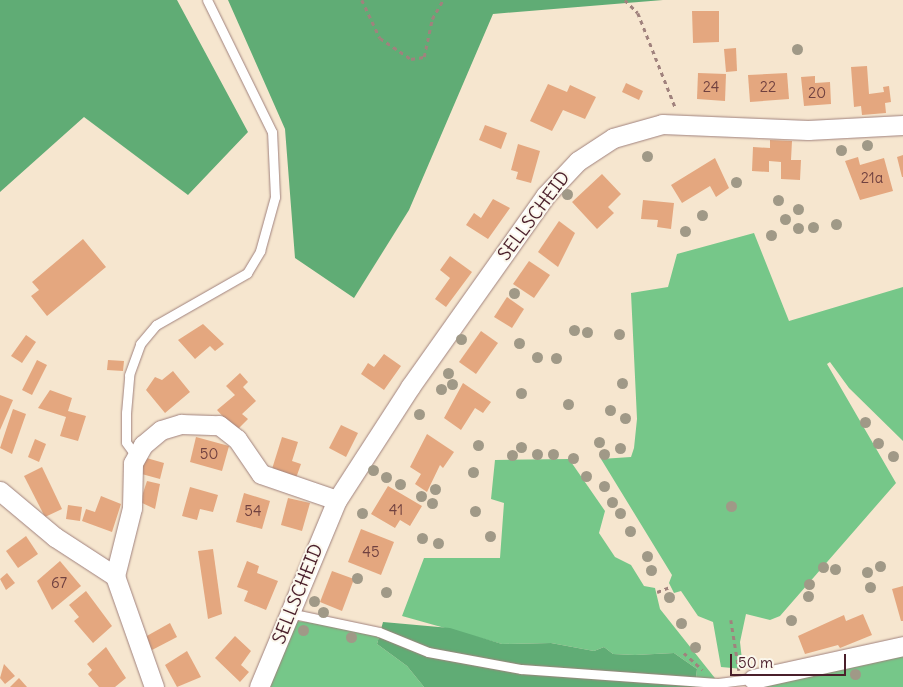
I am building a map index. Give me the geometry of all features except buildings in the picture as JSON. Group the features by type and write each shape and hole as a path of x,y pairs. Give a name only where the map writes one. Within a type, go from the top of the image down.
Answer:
{"street":[{"name":"SELLSCHEID","path":"259,687 337,500 410,387 556,182 613,138 648,126 682,124 808,130 903,124"},
{"path":"154,687 114,576 132,508 131,473 136,456 161,430 212,423 232,434 255,467 270,480 337,500"},
{"path":"0,492 55,537 114,576"},
{"path":"748,680 903,646"}],"lane":[{"path":"136,456 126,442 126,413 129,375 140,344 156,325 248,272 260,252 275,197 272,132 207,0"},
{"path":"290,613 379,632 428,652 484,664 709,682 748,680"}],"path":[{"path":"362,0 380,38 411,60 424,57 432,19 443,0"},
{"path":"625,0 638,13 682,124"},
{"path":"657,592 670,587"},
{"path":"731,620 748,680"},
{"path":"684,653 701,665 709,682"}],"green space":[{"path":"0,0 177,0 248,132 188,195 84,117 0,192"},
{"path":"228,0 663,0 493,14 409,210 354,298 295,258 285,129"},
{"path":"754,233 789,321 903,287 903,441 849,388 830,362 827,364 896,483 780,616 770,620 746,614 740,642 743,669 721,667 713,622 698,616 681,591 674,593 669,583 672,575 601,459 631,457 634,448 637,419 631,293 668,287 677,254"},
{"path":"569,459 605,511 599,533 615,557 631,565 644,586 655,588 660,609 722,687 695,687 697,669 674,653 613,654 604,647 594,651 551,643 502,644 402,616 424,558 500,558 504,503 491,499 495,460"},
{"path":"297,621 381,630 377,644 407,666 424,687 266,687"},
{"path":"383,622 450,628 502,644 551,643 594,651 604,647 613,654 674,653 697,669 695,687 424,687 407,666 377,644"},
{"path":"903,654 903,687 751,687"}]}
